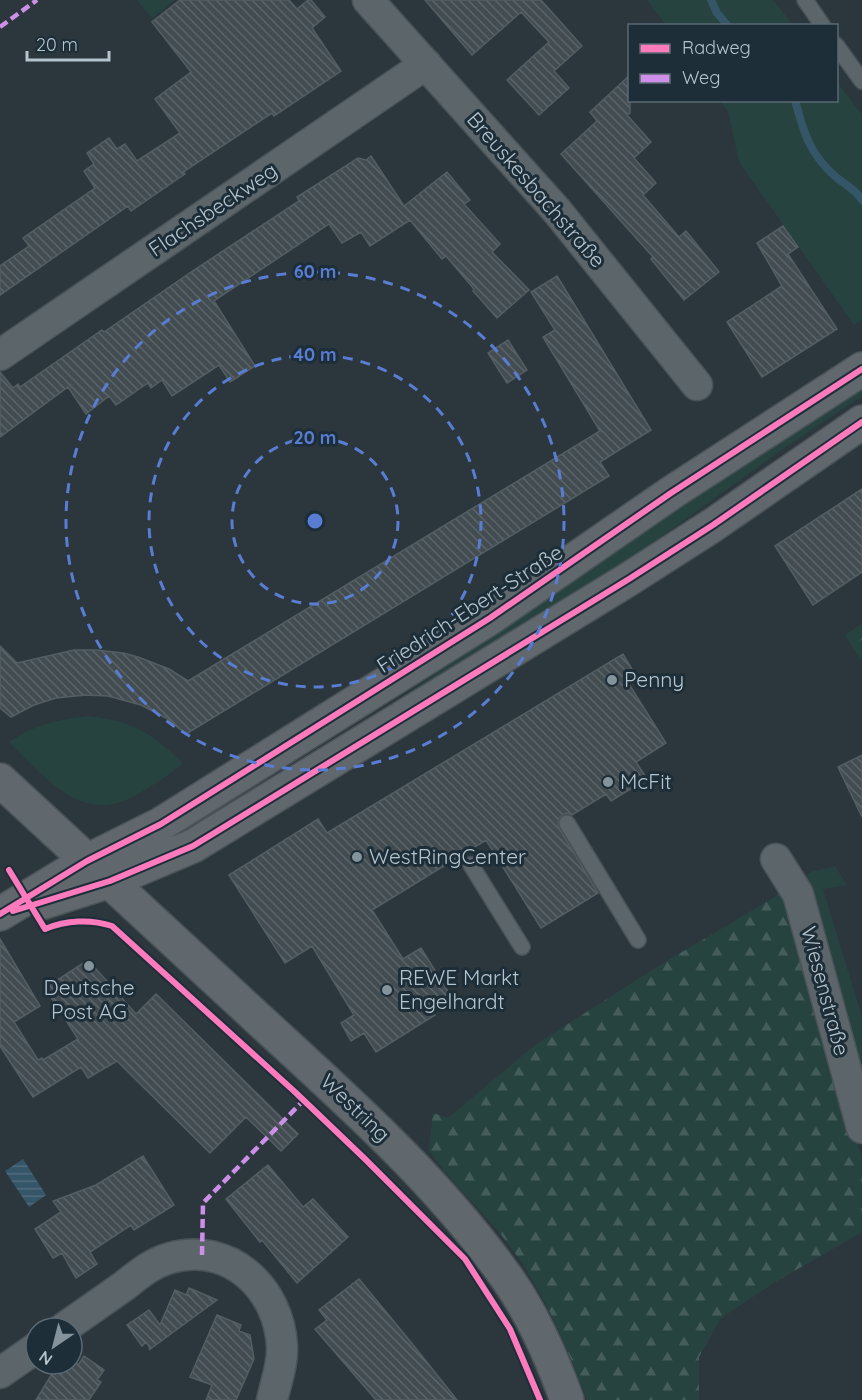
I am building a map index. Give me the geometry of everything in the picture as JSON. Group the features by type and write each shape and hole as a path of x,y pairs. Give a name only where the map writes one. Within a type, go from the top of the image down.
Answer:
{"main road":[{"name":"Friedrich-Ebert-Straße","path":"98,871 170,819 490,618 670,493 862,369"},
{"path":"1,914 33,906 98,871 193,846 628,579 713,525 862,422"},
{"name":"Westring","path":"0,780 384,1136 449,1203 508,1279 539,1333 567,1400"}],"street":[{"name":"Breuskesbachstraße","path":"368,0 557,211 697,385"},
{"name":"Flachsbeckweg","path":"0,356 426,64"},
{"name":"Wiesenstraße","path":"776,859 798,894 862,1128"},
{"path":"81,1316 151,1265 183,1255 209,1255 219,1258 242,1269 261,1287 278,1322 282,1345 281,1361 272,1400"},
{"path":"0,1373 24,1356"}],"lane":[{"path":"805,0 822,24"},
{"path":"838,46 862,81"},
{"path":"567,823 638,940"},
{"path":"471,865 522,947"}],"green space":[{"path":"137,0 175,0 152,18"},
{"path":"647,0 773,0 792,24 665,24"},
{"path":"838,83 862,115 862,320 854,325 739,162 728,111 721,102 838,102"},
{"path":"862,379 862,396 783,449 580,595 191,835 188,829 387,707 552,596"},
{"path":"862,624 862,661 845,635"},
{"path":"89,716 117,721 141,730 162,744 183,764 128,799 103,805 87,803 58,788 9,742 28,731 47,724"},
{"path":"835,866 847,885 823,889 862,1017 862,1099 803,879 811,872"},
{"path":"790,888 862,1159 862,1232 772,1284 721,1318 699,1357 699,1400 587,1400 562,1338 519,1259 497,1229 447,1174 429,1150 433,1113 448,1118 535,1045 660,965"}],"water":[{"path":"23,1159 46,1195 29,1207 5,1171"}],"building":[{"path":"180,0 289,0 297,9 311,0 325,17 312,28 341,71 274,116 272,113 183,172 185,174 131,211 128,206 0,295 0,266 29,246 23,238 95,188 84,171 94,164 87,153 109,138 117,149 125,144 137,161 180,133 155,99 191,72 152,22"},
{"path":"425,0 541,0 582,46 554,71 569,88 539,115 507,80 549,42 521,12 472,55"},
{"path":"628,77 630,113 627,115 651,142 634,158 656,183 643,195 679,237 686,231 719,272 684,300 651,259 653,257 561,154 597,121 590,112"},
{"path":"371,156 404,206 447,172 470,200 464,204 500,244 492,252 529,290 497,318 446,256 442,259 410,220 370,246 361,232 342,243 329,224 214,301 255,366 230,382 219,365 172,396 162,380 151,388 148,383 116,405 109,396 86,414 68,387 0,437 0,372 13,388 18,384 20,387 102,330 104,332 299,201 297,197 358,158 366,160"},
{"path":"783,226 798,247 788,254 837,329 762,377 727,322 782,286 757,243"},
{"path":"557,276 651,430 600,462 609,476 186,734 166,718 141,705 108,696 86,695 56,698 34,705 11,717 0,708 0,646 17,663 74,650 123,653 169,669 188,681 600,431 543,337 555,330 531,292"},
{"path":"508,340 527,370 507,383 488,353"},
{"path":"862,489 862,572 813,605 775,546"},
{"name":"WestRingCenter","path":"623,654 636,676 627,681 666,743 636,762 647,779 611,801 606,794 572,815 566,813 558,819 559,828 598,893 541,928 486,840 372,910 403,959 421,948 449,993 429,1007 435,1015 376,1052 364,1033 351,1041 341,1023 354,1015 312,946 285,963 229,875 318,819 327,833"},
{"path":"862,755 862,817 838,767"},
{"path":"0,939 40,1006 14,1022 38,1060 42,1058 43,1060 78,1039 45,988 88,960 136,1014 156,994 298,1134 281,1151 246,1117 210,1153 117,1061 88,1078 81,1067 33,1097 0,1046"},
{"path":"143,1156 174,1205 134,1230 131,1225 90,1252 97,1264 76,1278 62,1253 53,1258 35,1229 61,1212 53,1201 96,1185"},
{"path":"268,1165 303,1207 313,1199 348,1237 297,1283 226,1199"},
{"path":"359,1279 457,1400 376,1400 315,1329 327,1320 319,1310"},
{"path":"189,1288 217,1300 149,1350 146,1342 142,1346 127,1325 149,1310 160,1325 175,1290 186,1295"},
{"path":"217,1315 241,1325 239,1331 250,1335 254,1359 236,1400 206,1400 212,1385 190,1377"},
{"path":"84,1356 104,1370 97,1380 101,1382 89,1400 36,1400 51,1376 84,1376"}],"waterway":[{"path":"711,0 717,13 726,24"},
{"path":"796,102 805,134 820,161 837,178 854,190 862,200"}],"marked path":[{"path":"0,27 37,0"},
{"path":"202,1255 203,1203 304,1100"}],"cycle path":[{"path":"0,914 87,861 161,824 490,618 671,493 862,369"},
{"path":"13,911 110,881 193,846 629,579 713,525 862,422"},
{"path":"9,870 45,929 78,922 96,922 112,926 295,1092 365,1159 465,1259 510,1329 540,1400"}],"place":[{"name":"Penny","path":"612,680"},
{"name":"McFit","path":"608,782"},
{"name":"WestRingCenter","path":"357,857"},
{"name":"Deutsche Post AG","path":"89,966"},
{"name":"REWE Markt Engelhardt","path":"387,990"}]}
